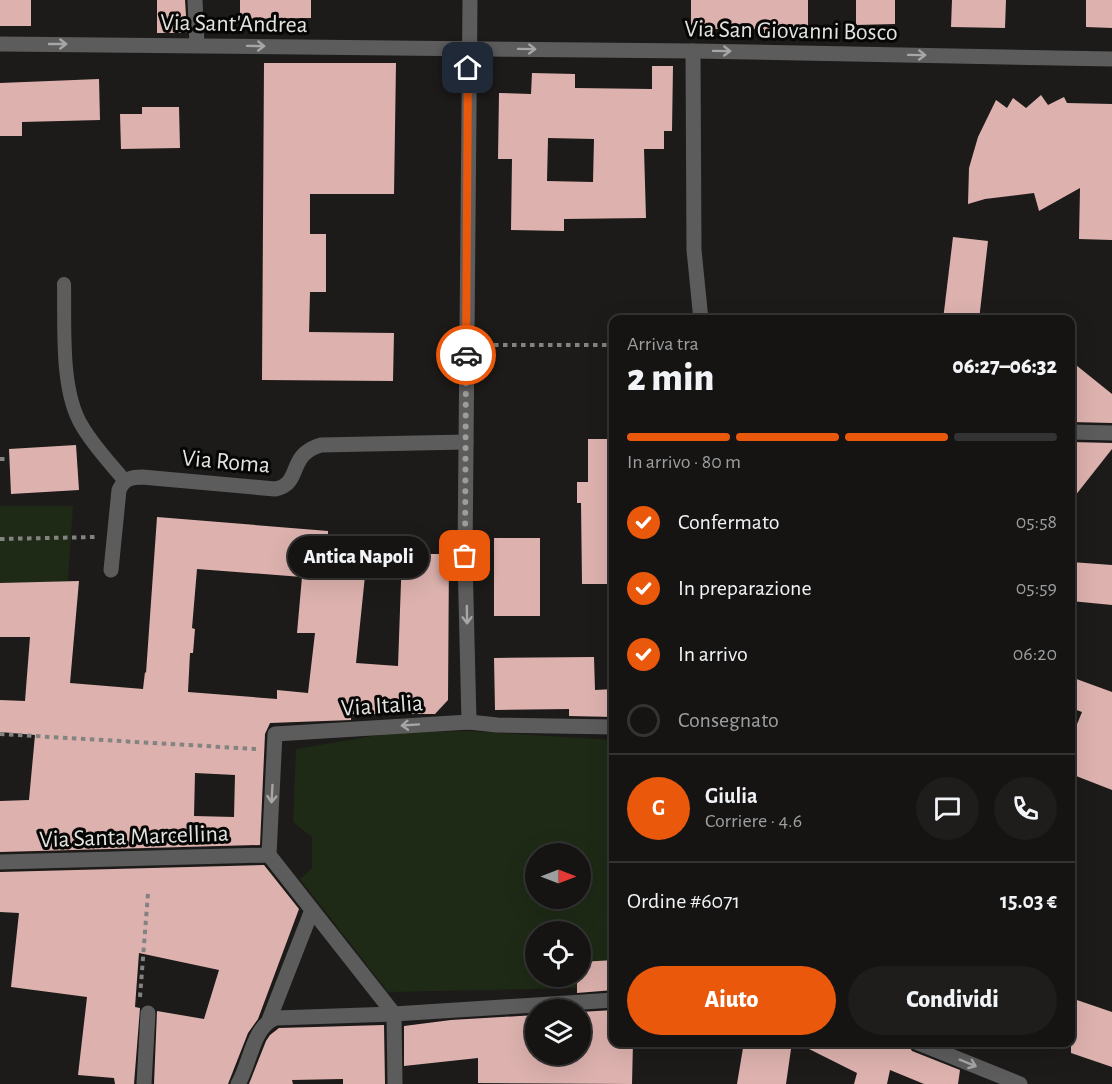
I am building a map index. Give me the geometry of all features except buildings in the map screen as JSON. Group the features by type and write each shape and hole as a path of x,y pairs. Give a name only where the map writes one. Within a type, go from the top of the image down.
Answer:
{"street":[{"path":"195,0 197,45"},
{"path":"469,722 465,556 470,0"},
{"name":"Via Sant'Andrea","path":"0,44 468,48"},
{"name":"Via San Giovanni Bosco","path":"468,48 1112,59"},
{"path":"693,51 693,234 701,315"},
{"path":"1075,432 1112,433"},
{"name":"Via Roma","path":"124,480 142,477 275,489 290,481 301,456 313,447 321,445 466,442"},
{"path":"111,570 117,496 124,480"},
{"name":"Via Italia","path":"274,750 275,734 469,722 497,725 609,727"},
{"path":"274,750 269,855 394,1014 395,1084"},
{"name":"Via Santa Marcellina","path":"0,862 269,855"},
{"path":"238,1084 261,1028 269,1020 312,910"},
{"path":"269,1020 282,1017 394,1014 609,1000"},
{"path":"144,1084 148,1013"},
{"path":"928,1047 1020,1084"}],"lane":[{"path":"64,285 68,385 73,408 82,426 124,480"}],"path":[{"path":"467,345 609,345"},
{"path":"0,459 9,459"},
{"path":"0,539 114,536"},
{"path":"0,734 274,750"},
{"path":"148,893 139,1011 148,1013"}],"green space":[{"path":"0,506 73,506 67,594 0,591"},
{"path":"468,731 609,740 609,960 591,961 591,921 525,921 525,987 577,988 388,992 300,879 312,868 312,837 293,822 296,749 390,733"}],"way so far":[{"path":"465,556 466,355"}],"place":[{"name":"Antica Napoli","path":"465,556"}],"route":[{"path":"466,355 468,68"}]}
